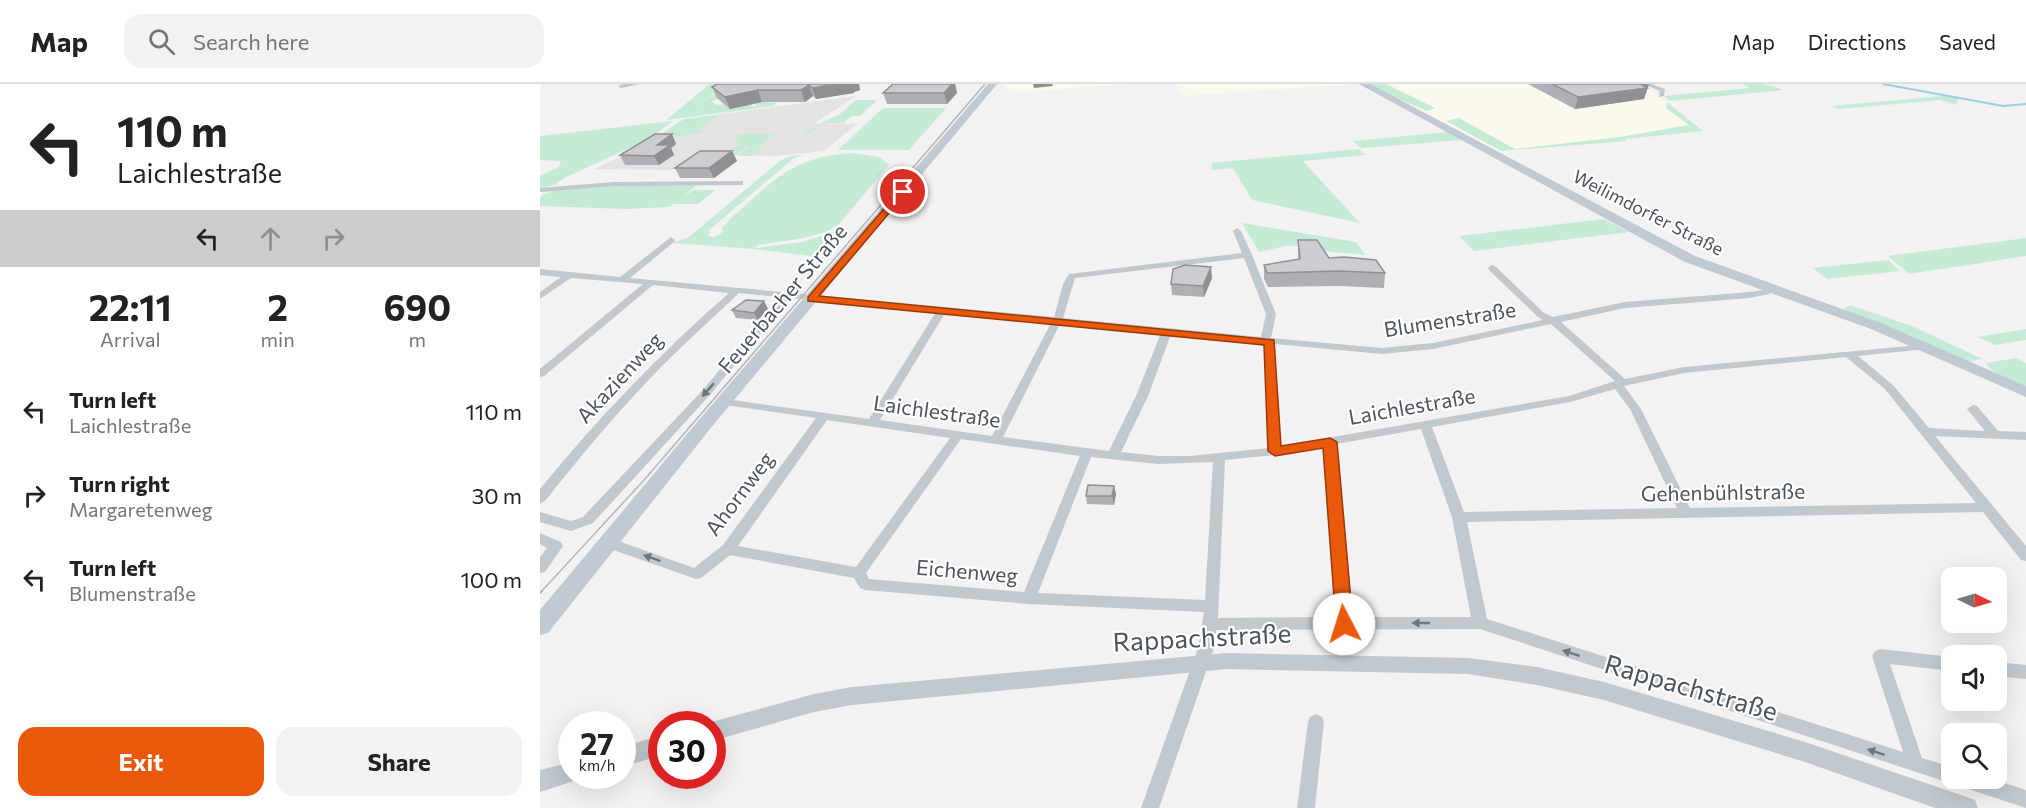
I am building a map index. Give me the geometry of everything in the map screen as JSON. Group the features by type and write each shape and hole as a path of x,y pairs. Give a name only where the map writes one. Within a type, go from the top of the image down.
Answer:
{"main road":[{"name":"Feuerbacher Straße","path":"540,626 993,84"},
{"name":"Weilimdorfer Straße","path":"1363,84 1455,131 1656,243 1714,269 1926,346 2026,392"}],"street":[{"path":"621,86 637,84"},
{"path":"1646,84 1664,90 1661,96"},
{"path":"540,191 552,188 614,184 740,183"},
{"path":"1237,231 1271,314 1268,342 1275,451"},
{"path":"623,279 671,240"},
{"path":"996,440 1066,301 1067,283 1072,276 1248,255"},
{"path":"1492,268 1541,315 1555,322 1620,383 1686,514"},
{"name":"Blumenstraße","path":"540,272 786,297 1057,320 1167,333 1382,351 1408,350 1555,322 1625,305 1750,295 1766,292 1769,288"},
{"path":"540,296 569,275"},
{"path":"540,374 652,282"},
{"name":"Akazienweg","path":"540,498 564,467 633,390 735,291"},
{"name":"Feuerbacher Straße","path":"540,517 576,525 588,520 705,394 786,297"},
{"path":"873,422 942,310"},
{"path":"1113,456 1142,396 1167,333"},
{"name":"Laichlestraße","path":"725,402 1113,456 1158,460 1219,458 1330,442 1570,399 1620,383 1684,370 1926,346"},
{"path":"1850,355 1889,387 1928,432 2026,556"},
{"path":"1973,409 1994,434"},
{"name":"Ahornweg","path":"608,542 696,574 728,549 824,416"},
{"path":"1425,424 1459,517 1480,623"},
{"path":"1928,432 2026,436"},
{"path":"859,573 958,435"},
{"path":"1330,442 1344,624"},
{"path":"1029,598 1087,453"},
{"path":"1150,808 1201,663 1210,624 1219,458"},
{"name":"Gehenbühlstraße","path":"1459,517 1988,507"},
{"path":"540,538 556,546 540,568"},
{"name":"Eichenweg","path":"728,549 859,573 866,584 1029,598 1212,606"},
{"path":"1210,624 1480,623 1941,773"},
{"path":"1916,765 1880,656 1941,663"},
{"name":"Rappachstraße","path":"726,726 814,703 852,696 1201,663 1328,662 1468,666 1537,676 1604,690 1746,733 1967,808"},
{"path":"2007,670 2026,672"},
{"path":"1306,808 1316,722"},
{"path":"540,781 558,776"},
{"path":"1995,789 2026,799"}],"shaded area":[{"path":"1004,84 1127,84 1010,93"},
{"path":"1175,84 1358,84 1183,96"},
{"path":"1372,84 1642,84 1701,128 1576,145 1500,152"},
{"path":"856,96 815,123 857,124 824,151 776,156 717,155 670,170 594,169 651,142 684,119"}],"green space":[{"path":"710,84 725,84 694,109 722,88 723,98 712,101 716,105 724,104 730,109 748,99 753,104 751,107 757,106 752,101 777,103 773,106 666,120"},
{"path":"1363,84 1386,84 1435,108 1427,111"},
{"path":"1742,84 1764,84 1784,90 1670,101 1664,96 1750,88"},
{"path":"1944,96 1958,99 1956,105 1940,100 1839,109 1832,106"},
{"path":"856,100 877,100 860,116 852,116 843,123 822,123 839,115"},
{"path":"1667,102 1703,131 1625,139 1627,141 1501,151 1446,121 1459,118 1515,149 1620,137 1689,125 1666,108"},
{"path":"883,108 946,108 909,150 838,150"},
{"path":"719,115 697,130 705,131 702,133 659,139 659,136 684,119"},
{"path":"673,121 647,140 566,177 554,185 540,188 540,176 559,167 561,161 540,160 540,136"},
{"path":"822,123 807,135 804,134"},
{"path":"1449,132 1462,140 1361,148 1353,141"},
{"path":"739,134 775,134 759,146 763,147 751,156 739,156 750,147 747,146 735,156 722,156 741,144 735,141"},
{"path":"1359,149 1365,155 1303,161 1360,223 1252,200 1233,168 1213,170 1211,163"},
{"path":"852,153 880,157 889,165 839,224 826,232 758,245 756,248 802,242 845,228 818,257 755,249 672,243 689,237 780,161 790,156 803,155 794,158 708,231 711,232 707,236 714,237 723,232 722,228 730,219 784,173 813,160"},
{"path":"592,185 696,185 681,199 693,190 716,190 698,204 674,204 670,207 626,209 540,206 540,197 553,191"},
{"path":"1604,219 1629,232 1474,251 1459,236"},
{"path":"1242,223 1356,242 1365,255 1300,249 1300,246 1286,246 1259,252"},
{"path":"2026,238 2026,256 1909,274 1888,256"},
{"path":"1888,260 1900,271 1827,279 1813,268"},
{"path":"1850,305 1912,326 1983,359 1968,361 1842,310"},
{"path":"2026,329 2026,340 1995,345 1977,337"},
{"path":"2016,358 2026,363 2026,386 1999,374 1986,363"}],"building":[{"path":"717,84 835,84 812,88 809,85 801,90 758,90 725,97 712,87"},
{"path":"893,84 952,84 944,93 883,93"},
{"path":"1552,84 1647,84 1642,85 1647,88 1578,97"},
{"path":"655,134 672,134 657,145 670,145 654,156 620,155"},
{"path":"700,151 732,151 709,168 675,168"},
{"path":"1298,240 1317,240 1329,258 1376,260 1385,273 1339,271 1267,273 1264,265 1300,259"},
{"path":"1185,265 1211,267 1203,286 1171,284 1173,269"},
{"path":"746,300 764,301 754,313 732,310"},
{"path":"1088,485 1114,486 1112,496 1086,496"}],"waterway":[{"path":"1883,84 2003,106 2026,104"}],"tram line":[{"path":"542,591 540,593 645,479 985,84"}],"route":[{"path":"903,192 811,299 1057,320 1270,342 1275,451 1330,442 1344,624"}]}
